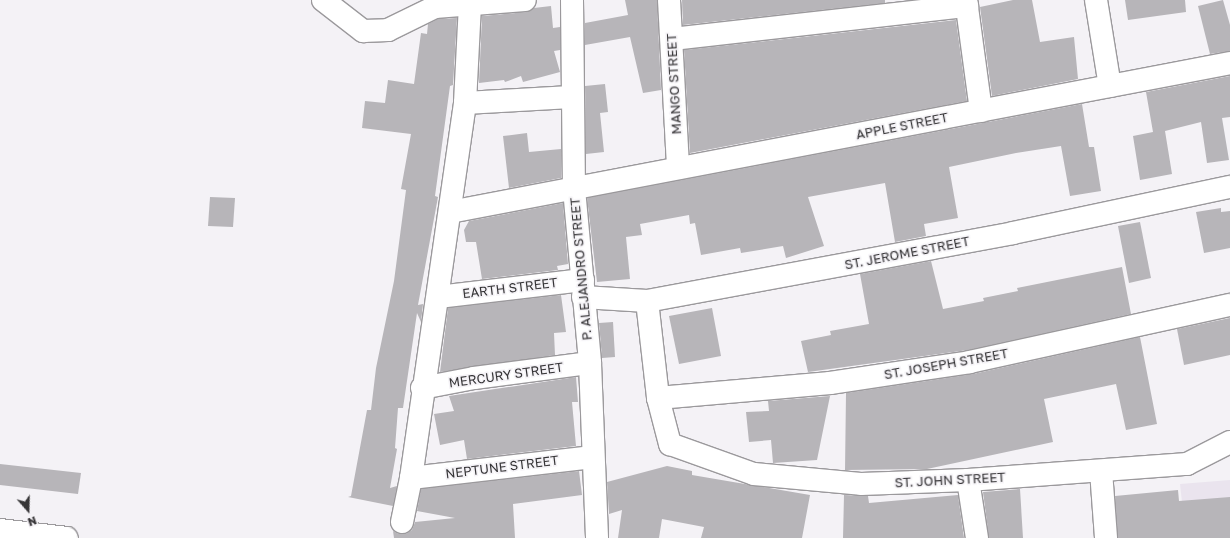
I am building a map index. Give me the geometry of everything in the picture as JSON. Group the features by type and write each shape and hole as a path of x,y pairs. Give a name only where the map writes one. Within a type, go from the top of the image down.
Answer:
{"street":[{"path":"323,0 363,31 388,30 434,7 525,0"},
{"name":"P. ALEJANDRO STREET","path":"572,0 574,189 590,363 598,538"},
{"name":"MANGO STREET","path":"669,0 678,168"},
{"path":"1096,0 1110,86"},
{"path":"672,40 967,3 980,111"},
{"path":"402,522 411,478 422,388 438,297 466,103 470,4"},
{"name":"APPLE STREET","path":"450,212 1230,63"},
{"path":"466,103 572,98"},
{"name":"ST. JEROME STREET","path":"583,288 648,300 1013,233 1230,187"},
{"name":"EARTH STREET","path":"438,297 583,288"},
{"path":"648,300 658,398"},
{"name":"ST. JOSEPH STREET","path":"658,398 830,382 970,362 1230,304"},
{"name":"MERCURY STREET","path":"422,388 474,378 590,363"},
{"name":"ST. JOHN STREET","path":"658,398 670,444 754,474 861,484 968,480 1187,464 1230,442"},
{"name":"NEPTUNE STREET","path":"411,478 594,457"},
{"path":"1101,471 1106,538"},
{"path":"968,480 977,538"},
{"path":"0,530 67,538"}],"shaded area":[{"path":"1230,480 1230,538 1186,538 1180,484"}],"building":[{"path":"625,0 657,0 661,90 643,93 630,37 585,45 585,23 628,15"},
{"path":"682,0 885,0 885,3 683,25"},
{"path":"1013,0 1032,0 1040,42 1074,37 1078,79 992,96 980,7"},
{"path":"1125,0 1185,0 1186,12 1128,20"},
{"path":"1223,0 1230,25 1230,51 1210,54 1198,6"},
{"path":"551,6 553,28 560,27 560,50 554,51 560,72 523,82 521,76 505,82 504,80 479,83 482,16 526,12 534,8"},
{"path":"457,18 453,85 450,86 435,196 438,197 418,305 423,304 421,322 417,313 403,408 398,408 395,448 397,449 390,488 397,486 393,506 348,497 351,496 367,410 371,410 376,368 394,281 406,190 401,189 411,134 362,128 365,101 385,103 388,80 414,84 421,33 427,34 428,24 438,19"},
{"path":"956,20 967,101 690,153 684,50"},
{"path":"1230,76 1230,117 1222,118 1229,160 1207,163 1201,122 1165,131 1172,174 1140,180 1133,136 1153,132 1146,92"},
{"path":"605,84 608,112 600,113 604,152 586,154 585,86"},
{"path":"1082,104 1089,147 1094,147 1101,191 1070,196 1061,146 1016,153 949,167 958,218 924,224 926,236 895,242 885,183 808,197 824,246 786,258 783,246 741,253 740,248 701,255 695,223 690,224 689,215 640,224 642,235 626,237 630,279 597,282 587,198"},
{"path":"527,133 529,152 561,149 561,178 509,188 503,136"},
{"path":"210,197 235,198 233,227 208,226"},
{"path":"563,203 568,264 557,266 558,270 482,279 476,242 466,242 464,230 469,221"},
{"path":"1221,208 1221,212 1230,211 1230,248 1204,253 1196,212"},
{"path":"1140,222 1151,278 1129,283 1118,226"},
{"path":"931,261 943,309 984,301 983,298 1018,291 1017,288 1122,267 1131,314 968,350 808,372 801,341 831,335 830,331 869,324 860,274"},
{"path":"561,295 566,332 554,333 555,355 440,372 448,308"},
{"path":"712,308 721,356 679,364 669,316"},
{"path":"1230,318 1230,355 1184,365 1177,329"},
{"path":"613,322 615,357 602,358 599,323"},
{"path":"1140,337 1157,424 1126,430 1116,384 1044,399 1053,442 927,469 845,470 846,393 973,374"},
{"path":"576,377 578,402 572,402 576,446 467,459 464,440 440,445 434,414 454,411 449,396"},
{"path":"830,396 817,460 773,463 771,440 749,442 746,412 769,411 768,401"},
{"path":"0,464 81,473 78,494 0,485"},
{"path":"667,466 692,471 692,475 810,495 802,538 701,538 704,527 662,519 659,538 618,538 622,510 609,514 607,482"},
{"path":"579,471 582,495 513,504 515,538 394,538 393,531 399,534 406,534 412,530 415,522 455,518 417,511 421,489"},
{"path":"1020,489 1023,538 989,538 983,492"},
{"path":"1178,490 1179,501 1230,497 1230,538 1118,538 1115,496"},
{"path":"844,495 868,496 869,503 958,495 964,538 843,538"}]}
